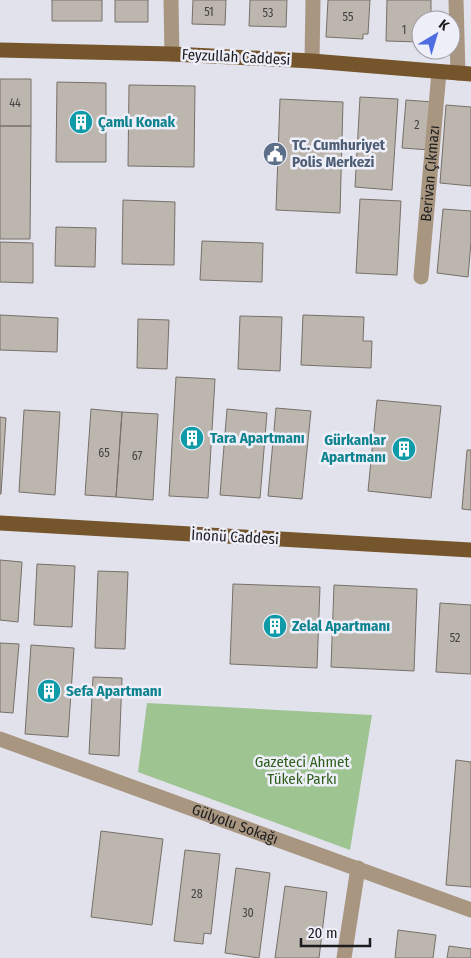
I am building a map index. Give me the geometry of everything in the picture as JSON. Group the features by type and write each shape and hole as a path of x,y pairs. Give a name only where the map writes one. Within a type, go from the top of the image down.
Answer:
{"main road":[{"name":"Feyzullah Caddesi","path":"0,50 172,54 312,61 465,74"},
{"name":"İnönü Caddesi","path":"0,523 471,550"}],"street":[{"path":"171,0 172,54"},
{"path":"312,61 313,0"},
{"path":"456,0 465,74"},
{"name":"Berivan Çıkmazı","path":"421,276 439,72"},
{"name":"Gülyolu Sokağı","path":"0,739 471,910"},
{"path":"344,958 358,868"}],"green space":[{"name":"Gazeteci Ahmet Tükek Parkı","path":"147,703 372,715 350,850 138,772"}],"building":[{"path":"52,0 102,0 102,21 52,21"},
{"path":"115,0 148,0 148,22 115,22"},
{"path":"193,0 226,0 225,25 192,24"},
{"path":"250,0 287,0 286,27 249,26"},
{"path":"328,0 370,0 368,34 363,34 363,39 326,37"},
{"path":"387,0 431,0 431,10 411,10 411,42 386,41"},
{"path":"0,79 31,79 31,126 0,126"},
{"name":"Çamlı Konak","path":"57,82 106,83 106,162 56,162"},
{"path":"129,85 195,86 194,167 128,166"},
{"path":"360,97 398,99 392,190 355,187"},
{"path":"280,99 343,102 340,213 276,210"},
{"path":"406,100 433,102 430,150 402,148"},
{"path":"446,105 471,107 471,186 440,183"},
{"path":"0,126 31,126 30,239 0,239"},
{"path":"360,199 401,201 397,275 356,273"},
{"path":"123,200 175,202 174,265 122,264"},
{"path":"443,209 471,211 468,277 437,273"},
{"path":"56,227 96,228 95,267 55,266"},
{"path":"202,241 263,243 262,282 200,280"},
{"path":"0,242 33,243 33,283 0,282"},
{"path":"0,315 58,318 57,352 0,350"},
{"path":"303,315 364,317 363,341 372,341 371,368 301,365"},
{"path":"240,316 282,317 280,371 238,369"},
{"path":"138,319 169,320 167,369 137,368"},
{"name":"Tara Apartmanı","path":"176,377 215,379 208,498 169,496"},
{"name":"Gürkanlar Apartmanı","path":"377,400 441,406 431,498 368,491"},
{"path":"276,408 311,411 302,499 268,496"},
{"path":"91,409 122,412 116,497 85,495"},
{"path":"227,409 267,413 260,498 220,495"},
{"path":"24,410 60,412 55,495 19,492"},
{"path":"122,412 158,414 153,500 116,497"},
{"path":"0,417 6,418 1,494 0,494"},
{"path":"467,450 471,450 471,510 462,509"},
{"path":"0,560 22,562 18,622 0,620"},
{"path":"37,564 75,566 72,627 34,625"},
{"path":"98,571 128,572 125,649 95,648"},
{"name":"Zelal Apartmanı","path":"233,584 320,587 317,668 230,664"},
{"path":"334,585 417,589 414,671 331,667"},
{"path":"440,603 471,605 471,674 436,672"},
{"path":"0,643 19,644 13,713 0,712"},
{"name":"Sefa Apartmanı","path":"31,645 74,648 68,737 25,734"},
{"path":"93,677 122,678 119,756 89,754"},
{"path":"456,760 471,762 471,887 446,885"},
{"path":"101,831 163,839 152,925 91,917"},
{"path":"185,850 220,854 211,934 204,933 203,944 174,941"},
{"path":"236,868 270,873 259,958 225,953"},
{"path":"285,886 327,892 319,958 275,958"},
{"path":"398,930 436,935 433,958 395,958"},
{"path":"449,946 471,949 471,958 447,958"}],"place":[{"name":"Çamlı Konak","path":"81,122"},
{"name":"TC. Cumhuriyet Polis Merkezi","path":"275,154"},
{"name":"Tara Apartmanı","path":"192,438"},
{"name":"Gürkanlar Apartmanı","path":"404,449"},
{"name":"Zelal Apartmanı","path":"275,626"},
{"name":"Sefa Apartmanı","path":"49,691"}]}
